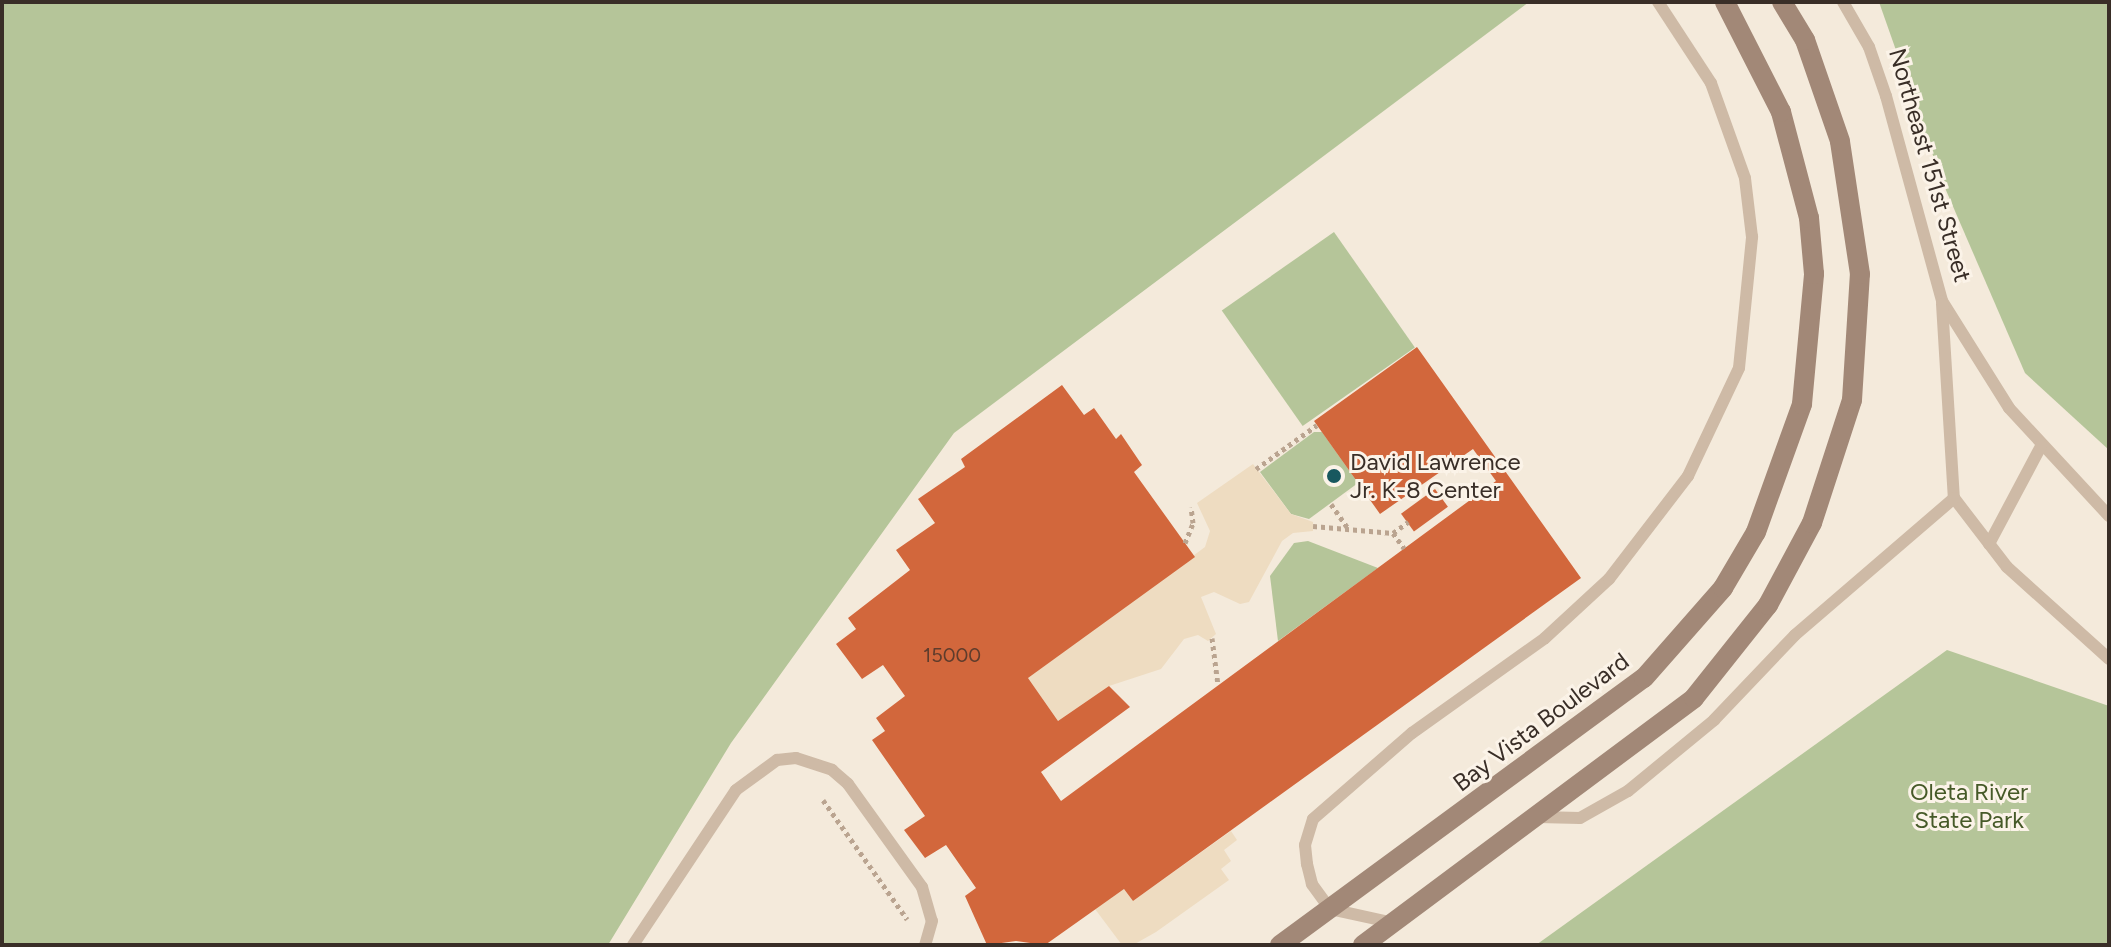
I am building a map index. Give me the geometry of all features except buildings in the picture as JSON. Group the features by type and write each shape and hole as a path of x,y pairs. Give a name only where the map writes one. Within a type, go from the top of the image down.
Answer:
{"street":[{"name":"Bay Vista Boulevard","path":"1280,945 1608,710 1679,643 1723,588 1756,532 1802,404 1814,274 1796,157 1760,63 1725,2"},
{"path":"1363,945 1694,698 1746,637 1789,569 1828,483 1852,400 1859,315 1857,233 1850,187 1824,88 1782,2"}],"lane":[{"path":"1394,923 1330,909 1312,884 1307,864 1305,845 1313,819 1412,733 1545,638 1609,579 1688,476 1739,368 1752,251 1745,178 1711,83 1658,2"},
{"name":"Northeast 151st Street","path":"1843,2 1869,47 1886,96 1942,301 1954,498"},
{"name":"Northeast 151st Street","path":"1942,301 2009,408 2109,516"},
{"path":"1989,544 2041,446"},
{"path":"1538,817 1580,818 1628,791 1714,720 1795,635 1954,498 2007,567 2109,659"},
{"path":"633,945 736,790 777,760 796,758 832,770 848,784 922,887 932,921 925,945"}],"path":[{"path":"1256,469 1317,425"},
{"path":"1331,504 1348,528"},
{"path":"1185,543 1193,523 1191,507"},
{"path":"1313,526 1393,533 1408,522"},
{"path":"1393,533 1404,548"},
{"path":"1212,638 1218,685"},
{"path":"823,800 911,927"}],"green space":[{"path":"2,2 1529,2 954,433 731,743 608,945 2,945"},
{"path":"1879,2 2109,2 2109,450 2025,373 1942,181"},
{"path":"1334,232 1415,348 1303,426 1222,311"},
{"path":"1314,432 1322,432 1358,483 1309,519 1291,514 1260,472"},
{"path":"1308,541 1378,568 1278,641 1270,576 1294,543"},
{"name":"Oleta River State Park","path":"1947,650 2109,706 2109,945 1536,945"}],"shaded area":[{"path":"1253,464 1291,514 1313,522 1313,531 1293,533 1282,541 1249,602 1240,604 1214,592 1201,597 1216,634 1208,641 1198,635 1184,639 1161,669 1109,686 1058,721 1028,678 1205,547 1210,531 1197,503"},
{"path":"1231,831 1237,840 1224,850 1231,861 1221,869 1229,880 1156,932 1133,945 1122,945 1095,909 1124,889 1133,901"}],"place":[{"name":"David Lawrence Jr. K-8 Center","path":"1334,476"}]}
